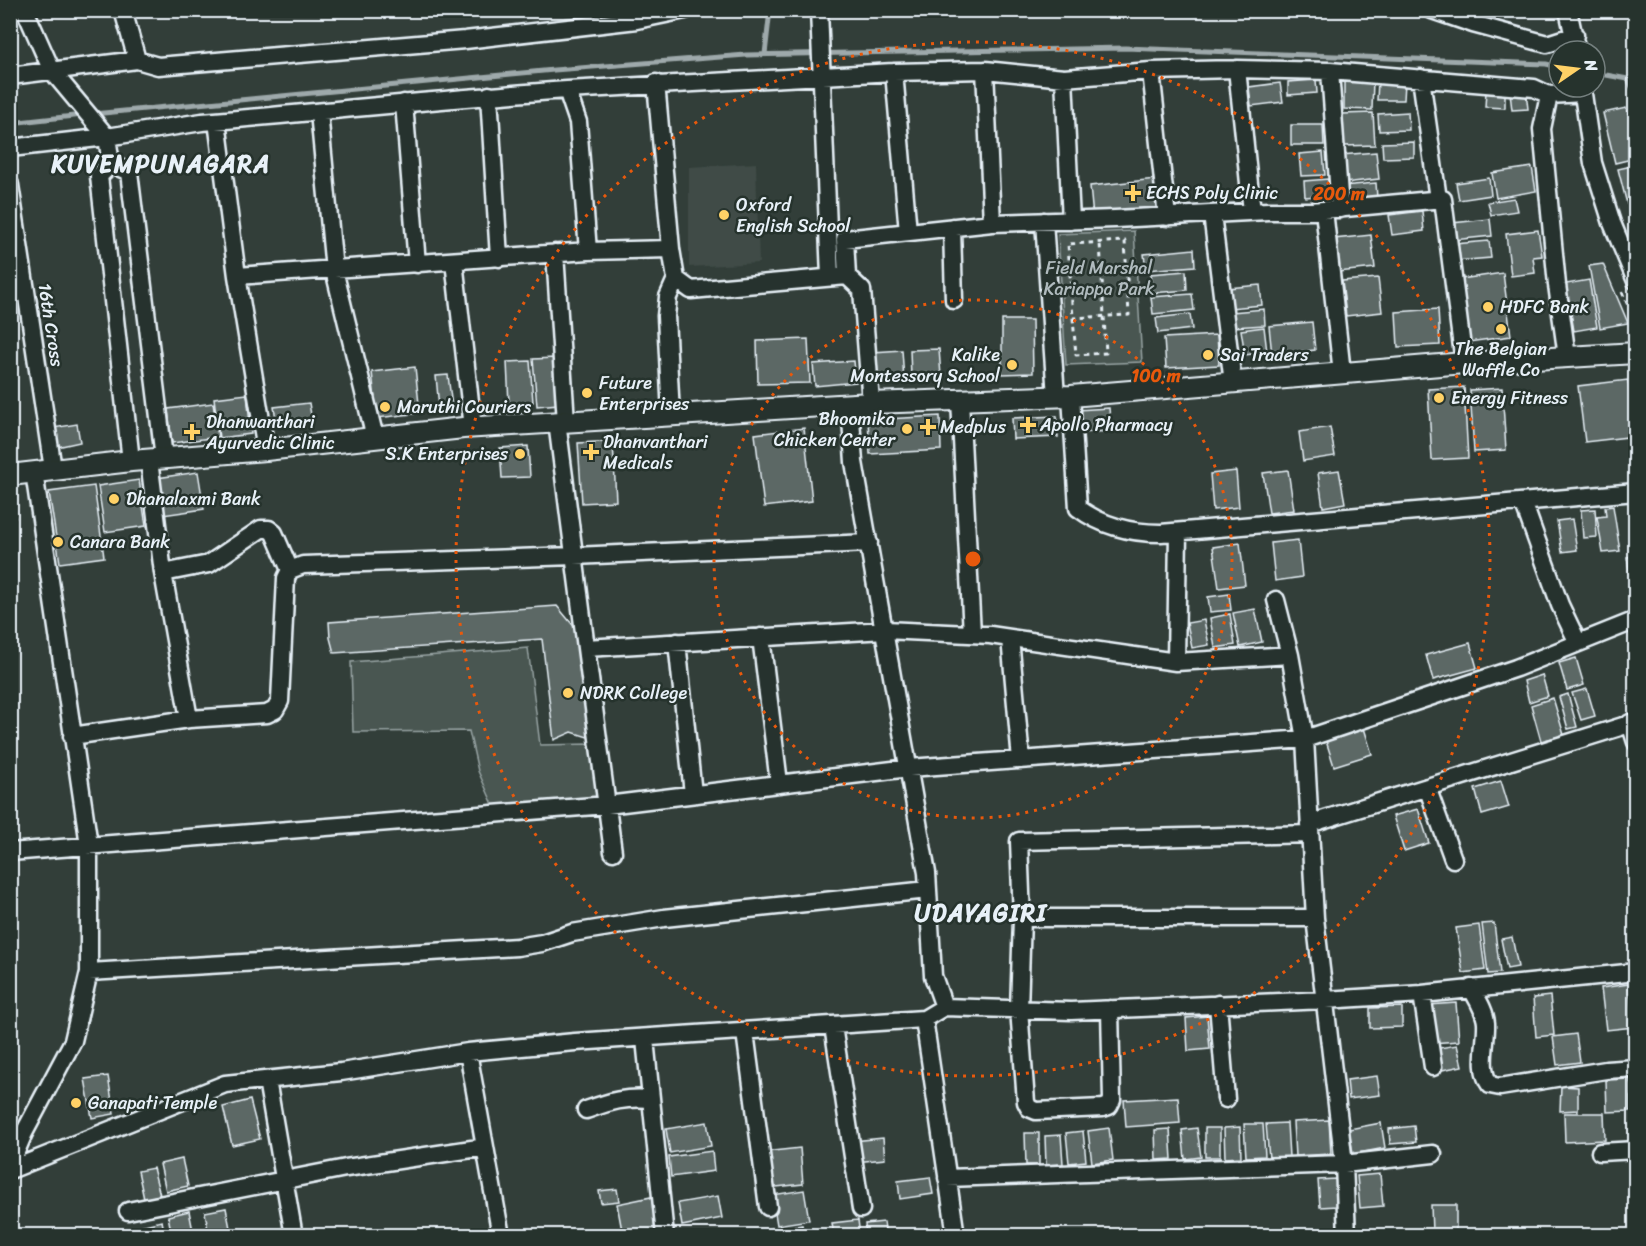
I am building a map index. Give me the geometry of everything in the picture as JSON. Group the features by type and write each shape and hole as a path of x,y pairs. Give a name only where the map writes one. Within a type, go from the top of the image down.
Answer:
{"street":[{"path":"24,10 52,71 102,132 111,164"},
{"path":"123,10 137,60"},
{"path":"10,76 137,60 158,66 442,42 638,20 685,10"},
{"path":"819,10 820,60 838,277"},
{"path":"1432,10 1547,44"},
{"path":"1568,10 1575,39"},
{"path":"10,148 102,132 489,95 656,83 820,60 894,72 985,70 1064,78 1151,71 1237,69 1330,71 1534,88 1547,94"},
{"path":"1237,69 1252,212"},
{"path":"985,70 992,223"},
{"path":"1151,71 1167,216"},
{"path":"1330,71 1332,210 1342,373"},
{"path":"894,72 908,232"},
{"path":"1064,78 1071,221"},
{"path":"1421,78 1438,199"},
{"path":"656,83 671,249 676,279 668,297 666,316 671,415"},
{"path":"567,90 578,122 588,251"},
{"path":"489,95 499,258"},
{"path":"1548,99 1542,129 1557,285 1567,357"},
{"path":"1584,99 1593,163 1612,224 1635,281"},
{"path":"404,103 417,264"},
{"path":"319,112 334,270 375,438"},
{"path":"217,120 237,276 267,450"},
{"path":"111,164 99,176 148,460 163,573 189,719"},
{"path":"111,164 129,172 148,460"},
{"name":"16th Cross","path":"10,185 53,470"},
{"path":"838,277 845,239 992,223 1332,210 1443,199 1464,363"},
{"path":"1212,214 1233,383"},
{"path":"1044,222 1078,508 1092,518 1141,533 1178,532 1635,492"},
{"path":"952,227 954,300"},
{"path":"237,276 555,253 671,249"},
{"path":"555,253 562,422 574,556 613,852"},
{"path":"454,261 473,428"},
{"path":"676,279 691,290 838,277 862,290 871,403"},
{"path":"10,475 473,428 871,403 1063,396 1464,363 1635,353"},
{"path":"960,400 972,634"},
{"path":"850,405 854,462 927,873 933,976 944,1007"},
{"path":"10,1168 17,1134 73,1041 89,972 89,845 33,472"},
{"path":"1523,502 1560,605 1578,643"},
{"path":"163,573 209,564 261,529 269,529 274,533 290,570"},
{"path":"1176,662 1178,532"},
{"path":"72,736 189,719 267,714 275,710 279,701 286,578 290,570 303,565 869,543"},
{"path":"1276,600 1290,655 1305,740 1315,918 1344,1164 1347,1236"},
{"path":"10,852 607,805 909,768 1305,740 1516,668 1635,620"},
{"path":"586,648 885,630 1010,638 1176,662 1290,655"},
{"path":"761,637 779,783"},
{"path":"1010,638 1020,760"},
{"path":"677,642 693,794"},
{"path":"1110,1009 1112,1100 1109,1106 1036,1111 1029,1108 1026,1102 1018,1009 1022,918 1019,842 1310,829 1427,787 1633,722 1635,741"},
{"path":"1427,787 1453,859"},
{"path":"89,972 517,947 542,943 572,933 664,918 928,890"},
{"path":"1022,918 1315,918"},
{"path":"10,1168 225,1084 341,1072 468,1052 575,1042 924,1019 944,1007 1071,1011 1325,1000 1422,994 1635,972"},
{"path":"1471,988 1484,1011 1486,1023 1484,1076 1490,1085 1500,1087 1606,1070 1635,1068"},
{"path":"1422,994 1433,1067"},
{"path":"1218,1004 1226,1099"},
{"path":"924,1019 956,1236"},
{"path":"833,1026 861,1209"},
{"path":"745,1032 768,1206"},
{"path":"645,1039 665,1236"},
{"path":"468,1052 501,1236"},
{"path":"267,1080 294,1236"},
{"path":"586,1110 628,1097 651,1099"},
{"path":"128,1211 284,1179 485,1147"},
{"path":"1600,1152 1635,1150"},
{"path":"947,1178 1344,1164 1433,1154"}],"path":[{"path":"1073,318 1104,316 1129,315 1125,241 1068,243 1073,318 1076,355 1106,353 1104,316 1100,242"}],"shaded area":[{"name":"Oxford English School","path":"756,163 759,263 689,267 689,167"}],"green space":[{"name":"Field Marshal Kariappa Park","path":"1134,231 1142,362 1066,365 1058,234"},
{"path":"528,648 540,745 592,744 600,799 496,811 478,771 469,731 353,732 351,662"}],"building":[{"path":"1316,80 1317,93 1288,95 1288,82"},
{"path":"1344,80 1373,80 1372,110 1344,109"},
{"path":"1378,81 1405,82 1404,100 1377,100"},
{"path":"1280,83 1283,102 1251,106 1249,87"},
{"path":"1486,91 1505,92 1505,108 1485,107"},
{"path":"1526,92 1528,109 1512,110 1510,93"},
{"path":"1626,108 1636,130 1636,158 1615,163 1603,113"},
{"path":"1408,112 1409,130 1379,131 1378,114"},
{"path":"1373,113 1375,145 1344,146 1342,114"},
{"path":"1291,125 1323,125 1324,145 1291,145"},
{"path":"1414,142 1414,157 1383,158 1382,143"},
{"path":"1323,152 1325,175 1301,176 1299,154"},
{"path":"1376,152 1379,179 1344,183 1341,155"},
{"path":"1636,165 1636,202 1627,204 1618,169"},
{"path":"1532,167 1536,191 1496,198 1492,173"},
{"path":"1489,178 1491,195 1459,200 1456,183"},
{"path":"1156,179 1160,210 1093,217 1090,186"},
{"path":"1328,179 1329,195 1305,197 1304,181"},
{"path":"1376,183 1377,198 1343,201 1342,186"},
{"path":"1514,198 1517,211 1491,215 1488,202"},
{"path":"1422,211 1424,231 1392,235 1389,215"},
{"path":"1490,219 1492,236 1453,240 1452,223"},
{"path":"1538,230 1542,256 1533,257 1535,273 1511,276 1506,234"},
{"path":"1371,235 1375,268 1338,272 1334,239"},
{"path":"1489,241 1491,258 1455,261 1454,244"},
{"path":"1194,249 1195,266 1146,270 1144,254"},
{"path":"1603,264 1628,323 1600,328 1589,266"},
{"path":"1186,271 1187,290 1152,293 1150,274"},
{"path":"1503,273 1511,336 1469,342 1461,279"},
{"path":"1378,278 1382,312 1346,316 1342,281"},
{"path":"1589,280 1597,327 1574,331 1566,284"},
{"path":"1260,285 1262,305 1230,308 1228,288"},
{"path":"1192,294 1194,310 1153,314 1151,297"},
{"path":"1264,309 1265,325 1233,327 1232,312"},
{"path":"1438,309 1440,345 1398,347 1396,312"},
{"path":"1190,314 1192,329 1158,333 1156,318"},
{"path":"1002,320 1032,320 1033,373 1002,374"},
{"path":"1312,322 1315,350 1272,355 1269,326"},
{"path":"1264,327 1267,352 1245,355 1241,330"},
{"path":"1217,335 1219,365 1166,368 1164,338"},
{"path":"808,339 810,383 758,384 757,341"},
{"path":"939,349 941,376 911,377 910,350"},
{"path":"902,350 904,380 875,381 873,352"},
{"path":"555,358 558,404 537,406 533,359"},
{"path":"530,361 533,402 509,404 507,362"},
{"path":"854,361 856,382 815,386 813,364"},
{"path":"415,367 420,413 377,418 372,372"},
{"path":"448,375 452,407 439,408 436,376"},
{"path":"1628,380 1632,412 1636,412 1636,436 1585,442 1578,386"},
{"path":"1630,381 1636,381 1636,409 1633,409"},
{"path":"1464,387 1468,458 1432,460 1428,389"},
{"path":"1502,388 1506,450 1474,452 1470,390"},
{"path":"247,394 251,434 219,438 214,398"},
{"path":"213,403 218,437 172,443 168,409"},
{"path":"309,403 312,421 277,425 274,407"},
{"path":"1109,408 1111,431 1079,433 1077,410"},
{"path":"940,416 941,450 870,454 868,420"},
{"path":"1057,416 1058,437 1013,439 1012,418"},
{"path":"77,424 80,442 57,447 53,428"},
{"path":"1330,427 1335,456 1303,461 1299,432"},
{"path":"804,428 812,501 764,507 755,434"},
{"path":"613,441 616,501 582,503 578,443"},
{"path":"528,446 530,477 502,478 500,448"},
{"path":"1288,470 1294,510 1269,513 1263,473"},
{"path":"1339,470 1345,503 1323,507 1318,473"},
{"path":"1236,471 1239,507 1213,510 1210,474"},
{"path":"198,472 204,509 163,515 157,478"},
{"path":"139,480 146,526 105,532 98,486"},
{"path":"94,486 104,557 60,563 49,492"},
{"path":"10,498 15,518 10,519"},
{"path":"1613,506 1620,551 1603,553 1597,517 1606,516 1605,507"},
{"path":"1595,509 1597,537 1583,538 1581,510"},
{"path":"1572,519 1577,550 1562,552 1557,521"},
{"path":"1298,540 1302,577 1275,581 1271,543"},
{"path":"1240,543 1245,585 1219,588 1213,547"},
{"path":"1636,556 1636,595 1633,596 1627,557"},
{"path":"1229,594 1231,610 1210,612 1208,597"},
{"name":"NDRK College","path":"557,606 582,636 594,739 572,732 554,740 542,639 334,653 330,638 329,622"},
{"path":"1255,609 1262,642 1240,647 1233,613"},
{"path":"1230,614 1235,645 1215,648 1210,618"},
{"path":"1204,620 1209,645 1192,648 1187,623"},
{"path":"1470,643 1477,668 1433,680 1426,655"},
{"path":"1576,658 1584,685 1567,690 1559,663"},
{"path":"1542,675 1548,696 1529,702 1524,681"},
{"path":"1587,689 1595,716 1581,720 1572,693"},
{"path":"1568,694 1577,727 1568,729 1559,697"},
{"path":"1553,698 1564,735 1541,741 1531,705"},
{"path":"1364,728 1372,754 1334,766 1326,741"},
{"path":"1501,781 1509,807 1482,815 1475,789"},
{"path":"1418,809 1429,843 1404,851 1393,816"},
{"path":"1494,923 1500,973 1488,974 1482,924"},
{"path":"1479,925 1485,970 1463,973 1456,928"},
{"path":"1512,937 1518,967 1507,969 1501,939"},
{"path":"1629,984 1634,1027 1606,1030 1601,988"},
{"path":"1550,996 1554,1035 1536,1037 1533,998"},
{"path":"1456,1003 1459,1041 1431,1043 1428,1005"},
{"path":"1402,1007 1402,1027 1370,1028 1370,1008"},
{"path":"1207,1016 1210,1049 1188,1051 1186,1018"},
{"path":"1576,1034 1580,1062 1557,1065 1553,1037"},
{"path":"1457,1045 1462,1066 1437,1071 1433,1049"},
{"path":"108,1076 114,1114 92,1118 85,1079"},
{"path":"1377,1076 1380,1095 1349,1099 1347,1080"},
{"path":"1630,1079 1630,1111 1607,1112 1606,1080"},
{"path":"1561,1086 1578,1087 1578,1110 1560,1111"},
{"path":"1178,1097 1180,1123 1126,1127 1124,1100"},
{"path":"250,1100 260,1139 232,1145 223,1107"},
{"path":"1564,1113 1604,1113 1605,1140 1565,1142"},
{"path":"1329,1120 1331,1154 1295,1156 1293,1122"},
{"path":"707,1122 711,1146 670,1153 666,1129"},
{"path":"1287,1123 1289,1157 1269,1158 1266,1124"},
{"path":"1381,1123 1385,1148 1353,1154 1349,1129"},
{"path":"1244,1124 1263,1124 1265,1156 1246,1157"},
{"path":"1414,1126 1416,1142 1390,1144 1389,1129"},
{"path":"1240,1127 1241,1157 1225,1158 1224,1128"},
{"path":"1109,1128 1113,1160 1092,1163 1088,1131"},
{"path":"1197,1128 1201,1157 1185,1159 1182,1130"},
{"path":"1205,1128 1220,1128 1220,1157 1205,1157"},
{"path":"1170,1129 1172,1159 1156,1160 1155,1130"},
{"path":"1083,1131 1086,1161 1069,1163 1066,1133"},
{"path":"1025,1133 1039,1133 1039,1165 1026,1165"},
{"path":"1061,1135 1063,1164 1046,1165 1045,1136"},
{"path":"883,1138 885,1159 855,1162 853,1141"},
{"path":"800,1148 803,1184 767,1188 764,1152"},
{"path":"712,1151 714,1171 671,1177 669,1157"},
{"path":"182,1159 188,1186 166,1191 160,1164"},
{"path":"153,1168 160,1195 144,1199 138,1171"},
{"path":"1380,1174 1383,1206 1360,1208 1357,1176"},
{"path":"930,1177 933,1194 900,1199 898,1181"},
{"path":"1336,1179 1337,1206 1320,1207 1318,1180"},
{"path":"617,1189 619,1201 601,1203 599,1191"},
{"path":"804,1190 809,1220 777,1225 772,1195"},
{"path":"718,1196 722,1218 682,1226 678,1203"},
{"path":"651,1197 659,1233 647,1236 623,1236 617,1204"},
{"path":"1431,1205 1456,1205 1456,1232 1432,1232"},
{"path":"226,1208 231,1233 209,1236 205,1212"},
{"path":"189,1211 194,1236 172,1236 168,1216"},
{"path":"858,1220 860,1236 834,1236 832,1223"},
{"path":"162,1221 165,1236 142,1236 140,1226"},
{"path":"884,1222 886,1236 866,1236 865,1224"},
{"path":"802,1225 804,1236 783,1236 782,1229"},
{"path":"780,1227 781,1236 764,1236 763,1230"},
{"path":"755,1230 756,1236 736,1236 736,1234"}],"waterway":[{"path":"765,54 770,10"},
{"path":"93,114 554,70 746,55 1125,48 1547,64"},
{"path":"1607,75 1628,79 1636,95"},
{"path":"10,123 83,115"}],"place":[{"name":"ECHS Poly Clinic","path":"1133,193"},
{"name":"Oxford English School","path":"724,215"},
{"name":"HDFC Bank","path":"1488,307"},
{"name":"The Belgian Waffle Co","path":"1501,329"},
{"name":"Sai Traders","path":"1208,355"},
{"name":"Kalike Montessory School","path":"1012,365"},
{"name":"Future Enterprises","path":"587,393"},
{"name":"Energy Fitness","path":"1439,398"},
{"name":"Maruthi Couriers","path":"385,407"},
{"name":"Apollo Pharmacy","path":"1028,425"},
{"name":"Medplus","path":"928,427"},
{"name":"Bhoomika Chicken Center","path":"907,429"},
{"name":"Dhanwanthari Ayurvedic Clinic","path":"192,432"},
{"name":"Dhanvanthari Medicals","path":"591,452"},
{"name":"S.K Enterprises","path":"520,454"},
{"name":"Dhanalaxmi Bank","path":"114,499"},
{"name":"Canara Bank","path":"58,542"},
{"name":"NDRK College","path":"568,693"},
{"name":"Ganapati Temple","path":"76,1103"}],"district":[{"name":"KUVEMPUNAGARA","path":"161,164"},
{"name":"UDAYAGIRI","path":"981,913"}]}
